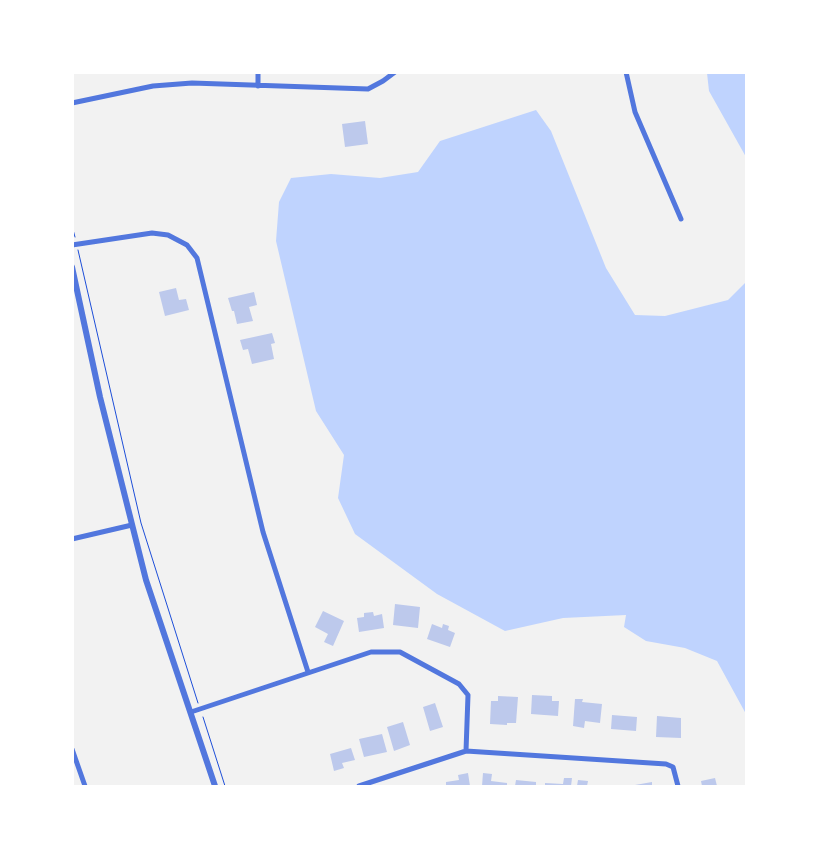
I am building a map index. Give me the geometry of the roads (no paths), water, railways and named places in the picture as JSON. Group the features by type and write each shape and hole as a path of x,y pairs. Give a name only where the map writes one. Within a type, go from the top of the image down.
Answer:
{"street":[{"path":"258,72 258,86"},
{"path":"72,103 153,86 192,83 368,88 383,81 395,72"},
{"path":"626,72 635,112 682,219"},
{"path":"72,245 152,233 168,235 187,245 197,258 261,523 308,672"},
{"path":"72,267 100,397 146,580 215,786"},
{"path":"72,539 132,524"},
{"path":"191,712 371,652 400,652 459,684 468,695 466,751"},
{"path":"72,749 85,786"},
{"path":"359,786 466,751 666,764 673,767 678,786"}],"water":[{"path":"707,73 745,73 746,157 709,91"},
{"path":"536,110 551,131 606,268 635,315 665,316 728,300 746,282 746,714 717,661 685,648 646,641 624,627 626,615 563,618 505,631 437,594 355,534 338,498 344,455 316,411 276,241 279,202 291,178 331,174 380,178 418,172 440,141"}]}
